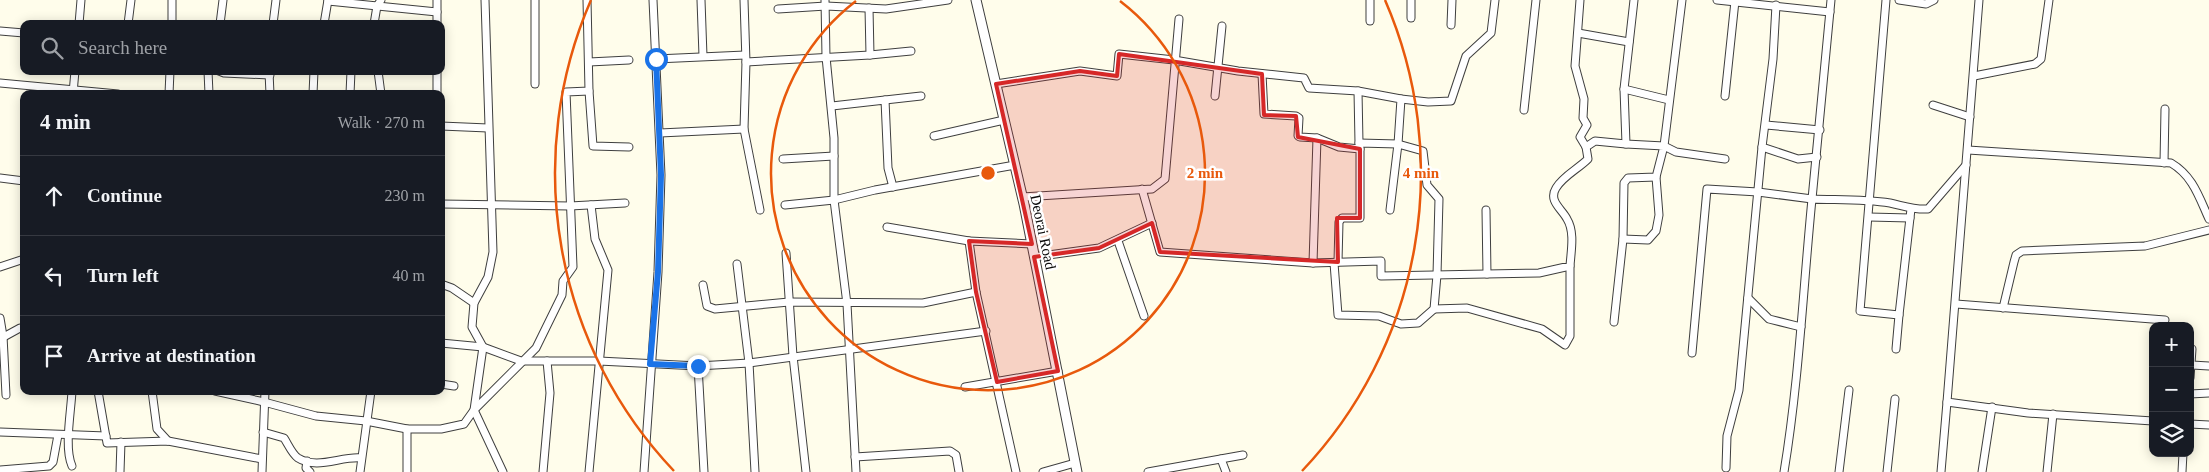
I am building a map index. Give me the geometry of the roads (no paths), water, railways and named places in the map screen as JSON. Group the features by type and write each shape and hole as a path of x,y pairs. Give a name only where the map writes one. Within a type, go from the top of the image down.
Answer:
{"street":[{"path":"79,20 81,0"},
{"path":"131,20 132,0"},
{"path":"172,0 172,20"},
{"path":"220,20 223,0"},
{"path":"274,20 276,0"},
{"path":"325,20 328,0 379,3 437,12"},
{"path":"437,0 437,20"},
{"path":"485,0 493,252 488,277 474,303 472,327 483,347 474,410 503,472"},
{"path":"535,0 535,84"},
{"path":"587,0 589,91 593,146 629,146"},
{"path":"644,472 650,364 658,272 661,175 653,0"},
{"path":"701,0 703,56"},
{"path":"744,0 746,58 744,129 760,210"},
{"path":"778,9 826,3 886,9 948,0"},
{"name":"Deorai Road","path":"976,0 1022,197 1076,467"},
{"path":"1370,0 1370,21"},
{"path":"1411,0 1411,18"},
{"path":"1451,25 1452,0"},
{"path":"996,84 1080,71 1117,76 1119,54 1304,78 1309,88 1358,91 1428,102 1452,101 1466,56 1491,33 1496,0"},
{"path":"1524,110 1536,0"},
{"path":"1358,91 1360,218 1342,218 1339,222 1336,263 1338,315 1378,316 1400,324 1418,323 1434,309 1468,308 1542,329 1565,345 1570,336 1571,229 1568,219 1554,202 1553,194 1556,187 1568,174 1588,158 1586,147 1580,137 1587,125 1583,118 1584,99 1575,66 1580,0"},
{"path":"1626,144 1624,89 1634,0"},
{"path":"1623,240 1648,240 1656,231 1659,215 1656,177 1664,146 1682,0"},
{"path":"1717,0 1830,12"},
{"path":"1784,472 1800,354 1804,284 1831,0"},
{"path":"1886,0 1869,217 1858,309 1863,312 1899,315"},
{"path":"1899,0 1926,4 1934,0"},
{"path":"1941,472 1979,0"},
{"path":"1974,76 2035,64 2041,59 2049,0"},
{"path":"1725,96 1735,1"},
{"path":"375,20 379,3"},
{"path":"826,3 826,58 832,106 834,200 847,304 856,472"},
{"path":"1726,468 1727,436 1739,390 1762,147 1773,59 1776,5"},
{"path":"869,8 870,55"},
{"path":"1022,197 1152,189 1165,179 1179,19"},
{"path":"1215,96 1222,26"},
{"path":"0,32 20,33"},
{"path":"1578,33 1629,42"},
{"path":"656,59 703,56 826,58 911,51"},
{"path":"589,62 629,60"},
{"path":"1262,74 1264,114 1296,116 1299,118 1298,136 1317,138 1339,147 1398,144 1423,151 1427,185 1439,200 1434,309"},
{"path":"73,90 75,75"},
{"path":"169,90 170,75"},
{"path":"208,75 209,90"},
{"path":"270,75 270,90"},
{"path":"313,90 314,75"},
{"path":"350,90 351,75"},
{"path":"379,75 380,90"},
{"path":"437,75 437,90"},
{"path":"0,83 57,90"},
{"path":"1624,89 1669,100"},
{"path":"233,395 316,416 366,421 407,429 441,429 464,424 474,410 536,348 562,295 562,281 573,267 566,92 589,91"},
{"path":"832,106 921,96"},
{"path":"1390,210 1398,144 1400,99"},
{"path":"885,100 888,168 893,187"},
{"path":"1933,104 1970,117"},
{"path":"2164,163 2165,109"},
{"path":"934,136 1004,120"},
{"path":"1766,125 1820,130"},
{"path":"445,126 488,128"},
{"path":"660,133 744,129"},
{"path":"1313,264 1317,138"},
{"path":"1586,147 1595,141 1664,146 1676,152 1725,159"},
{"path":"1762,147 1798,159 1817,157"},
{"path":"1968,150 2171,163 2192,181 2209,219"},
{"path":"783,159 834,156"},
{"path":"1692,353 1695,340 1707,189 1758,192 1812,199 1870,201 1911,209 1928,209 1967,164"},
{"path":"785,205 834,200 893,187 1015,165"},
{"path":"1614,322 1623,240 1624,182 1628,178 1656,177"},
{"path":"0,178 20,180"},
{"path":"1142,189 1160,252 1313,264 1381,261 1381,276 1539,273 1570,266"},
{"path":"445,204 490,203 570,206 625,203"},
{"path":"589,472 608,270 595,239 591,205"},
{"path":"1896,349 1911,209"},
{"path":"1486,210 1487,274"},
{"path":"1869,217 1910,218"},
{"path":"1034,257 1090,250 1118,240 1152,223"},
{"path":"887,227 970,241 1032,244"},
{"path":"2003,308 2016,255 2022,251 2145,246 2209,230"},
{"path":"1118,240 1144,316"},
{"path":"970,241 976,292 1016,472"},
{"path":"786,253 793,356 806,472"},
{"path":"0,267 20,260"},
{"path":"737,264 749,363 755,472"},
{"path":"445,285 474,303"},
{"path":"703,285 705,300 710,308 789,302 847,304 923,303 976,292"},
{"path":"1748,298 1769,319 1801,327"},
{"path":"1956,304 2165,320"},
{"path":"0,318 6,396"},
{"path":"2,338 20,328"},
{"path":"445,342 483,347 521,361 599,361 698,366 749,363 986,331"},
{"path":"543,472 550,393 547,361"},
{"path":"2194,365 2209,366"},
{"path":"698,366 704,472"},
{"path":"965,388 1058,371"},
{"path":"445,385 454,386"},
{"path":"1839,472 1849,390"},
{"path":"2194,394 2209,393"},
{"path":"72,395 70,435 67,443 68,458 72,466"},
{"path":"99,395 107,443 168,441 262,460"},
{"path":"153,395 157,429 168,441"},
{"path":"262,472 265,395"},
{"path":"360,472 370,395"},
{"path":"1887,472 1895,399"},
{"path":"1947,402 2053,414 2149,421"},
{"path":"1982,472 1992,408"},
{"path":"2047,472 2053,414"},
{"path":"2194,424 2209,425"},
{"path":"407,429 407,472"},
{"path":"0,432 106,436"},
{"path":"263,432 284,438 297,458 307,461 332,462 350,457 361,458"},
{"path":"0,470 40,470 49,466 53,462 58,435"},
{"path":"120,442 120,472"},
{"path":"855,457 950,451 956,455 959,472"},
{"path":"1148,472 1178,469 1243,455"},
{"path":"2182,472 2184,457"},
{"path":"1221,459 1226,472"},
{"path":"307,461 306,468 310,472"},
{"path":"1043,472 1076,467"}]}
